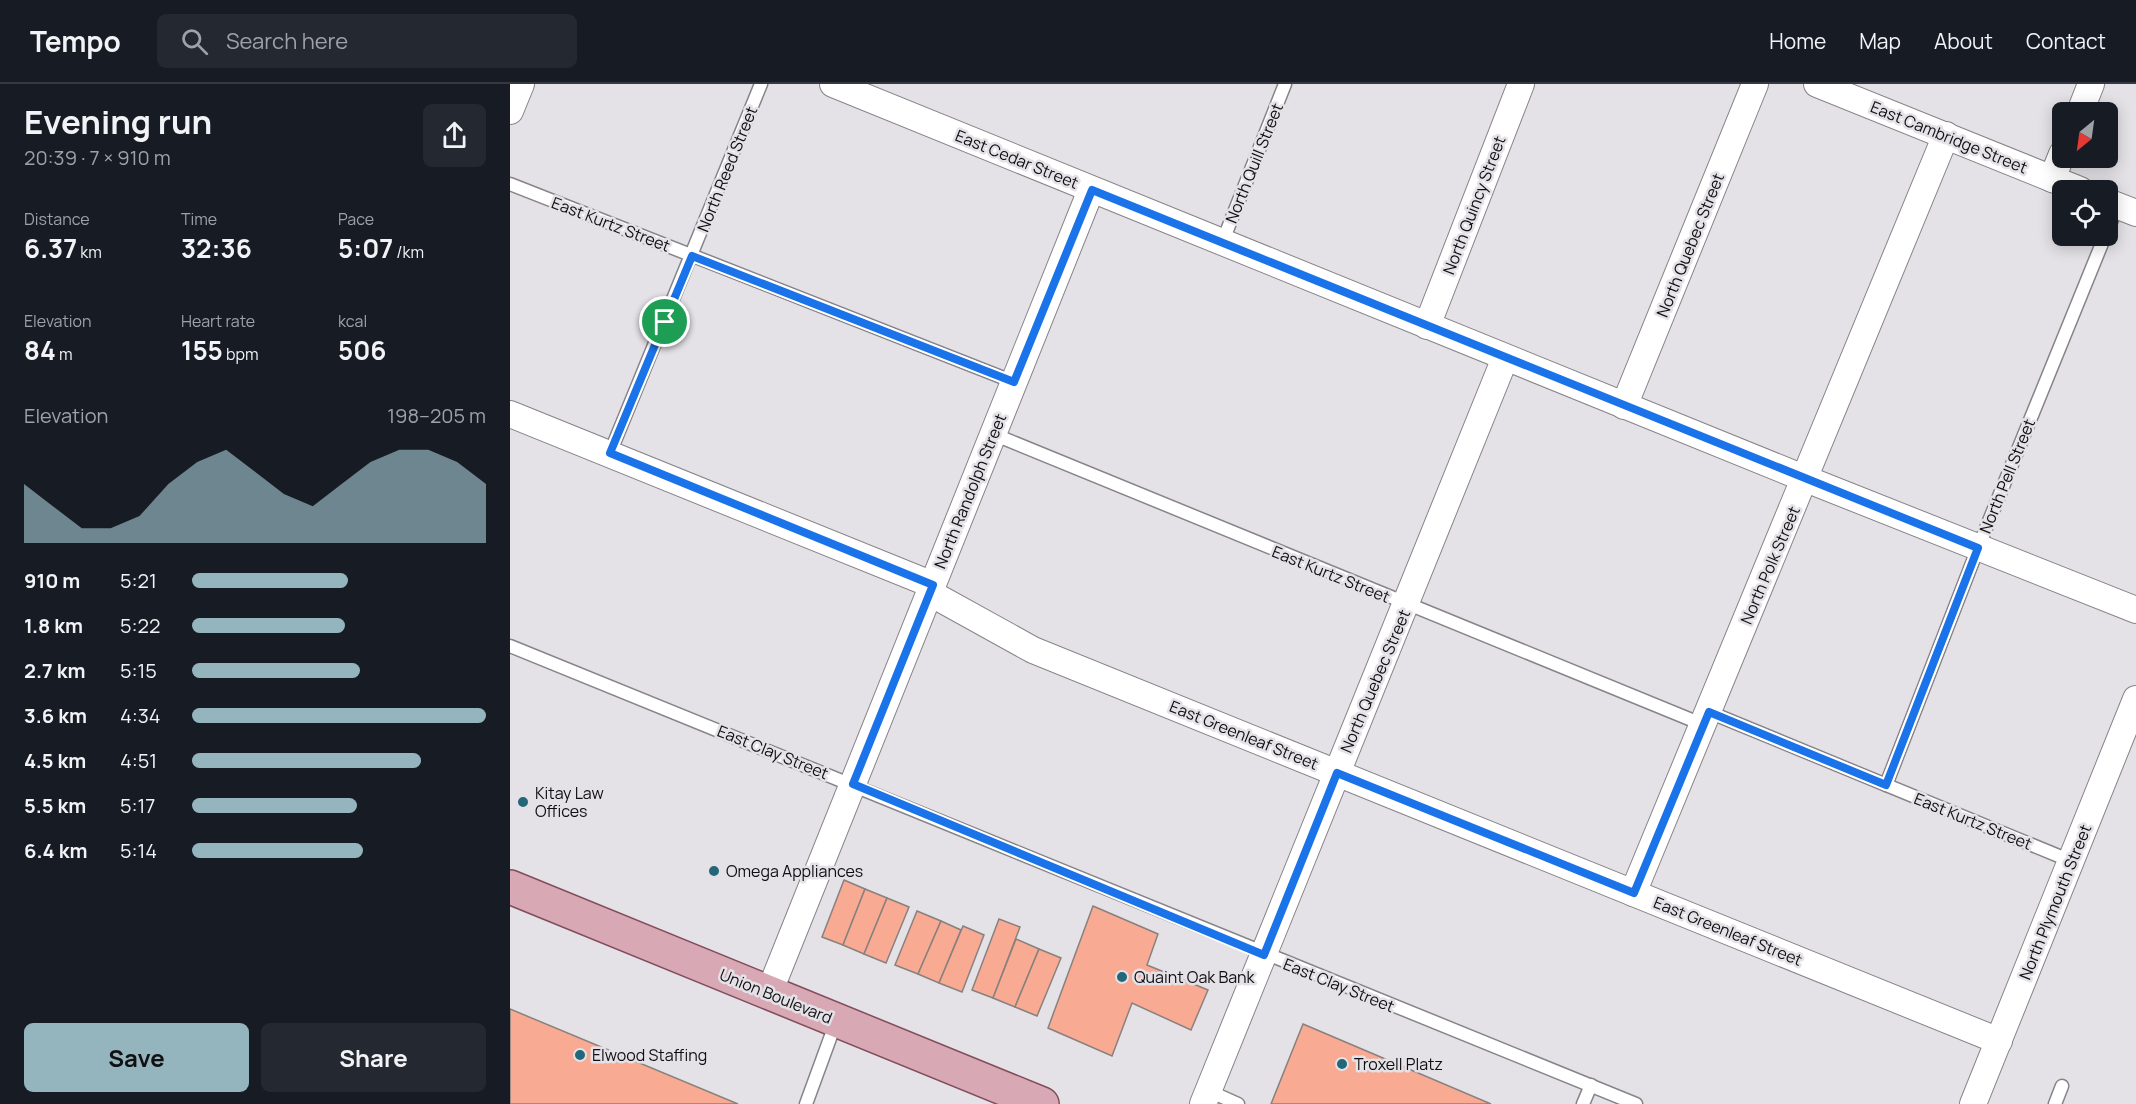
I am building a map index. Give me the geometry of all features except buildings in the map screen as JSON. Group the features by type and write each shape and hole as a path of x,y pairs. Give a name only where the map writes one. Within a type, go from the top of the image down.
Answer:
{"main road":[{"name":"Union Boulevard","path":"510,887 1042,1104"}],"street":[{"path":"510,111 521,84"},
{"name":"East Cedar Street","path":"833,84 1505,358 2136,610"},
{"name":"North Quincy Street","path":"1427,326 1521,84"},
{"name":"North Quebec Street","path":"1624,406 1755,84"},
{"name":"East Cambridge Street","path":"1817,84 2052,179"},
{"path":"2084,102 2091,84"},
{"name":"North Polk Street","path":"1634,893 1946,135"},
{"path":"2052,179 2056,168"},
{"name":"North Randolph Street","path":"770,993 1092,190"},
{"name":"North Quebec Street","path":"1206,1097 1505,358"},
{"name":"East Greenleaf Street","path":"510,414 610,453 931,589 1033,650 1999,1041"},
{"name":"North Plymouth Street","path":"1973,1104 2136,699"}],"lane":[{"name":"North Reed Street","path":"610,453 761,84"},
{"name":"North Quill Street","path":"1222,243 1285,84"},
{"name":"East Kurtz Street","path":"510,184 1014,382"},
{"name":"North Pell Street","path":"1886,785 1978,548 2101,246"},
{"name":"East Kurtz Street","path":"993,434 1407,605 1886,785 2071,861"},
{"name":"East Clay Street","path":"510,646 853,784 1264,955 1636,1104"},
{"path":"806,1104 837,1021"},
{"path":"1583,1104 1591,1085"},
{"path":"2055,1104 2062,1086"},
{"path":"1206,1097 1238,1104"}],"place":[{"name":"Kitay Law Offices","path":"523,802"},
{"name":"Omega Appliances","path":"714,871"},
{"name":"Quaint Oak Bank","path":"1122,977"},
{"name":"Elwood Staffing","path":"580,1055"},
{"name":"Troxell Platz","path":"1342,1064"}],"route":[{"path":"1092,190 1978,548 1886,785 1709,712 1634,893 1337,773 1264,955 853,784 933,585 610,453 665,322 692,256 1014,382 1092,190"}]}
